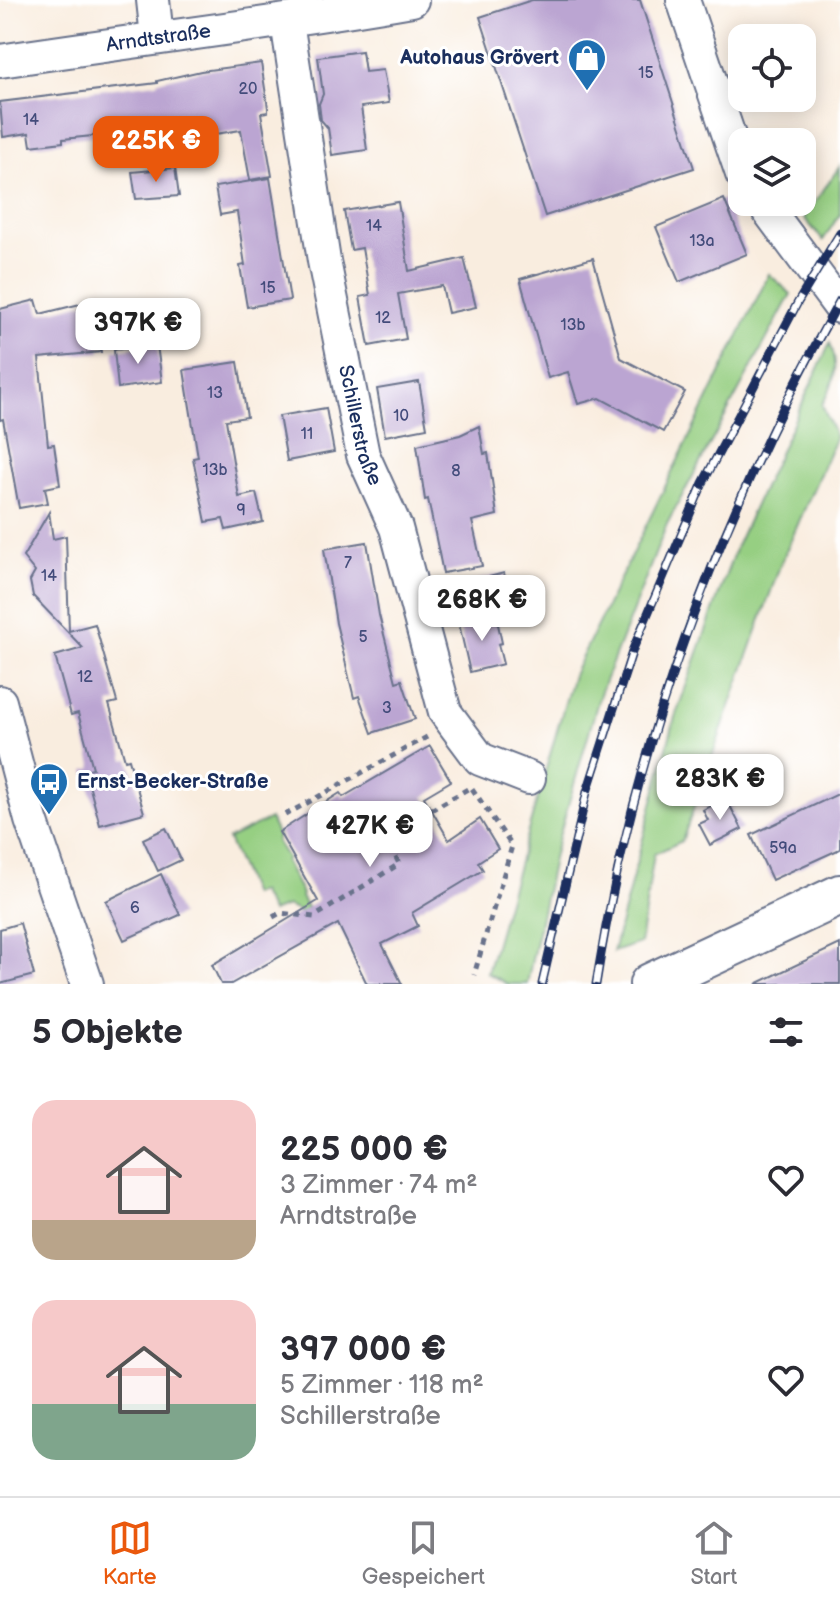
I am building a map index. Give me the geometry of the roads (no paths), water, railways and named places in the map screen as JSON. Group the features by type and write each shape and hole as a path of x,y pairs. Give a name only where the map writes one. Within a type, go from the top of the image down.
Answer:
{"main road":[{"path":"658,982 840,895"}],"street":[{"path":"153,0 157,37"},
{"name":"Arndtstraße","path":"0,61 157,37 287,22 412,0"},
{"path":"683,0 728,133"},
{"name":"Schillerstraße","path":"287,22 324,261 363,455 396,528 445,712 480,759 529,778"},
{"path":"772,216 840,307"},
{"path":"0,702 31,820 87,984"}],"railway":[{"path":"542,984 587,792 633,649 703,483 798,302 840,233"},
{"path":"596,984 633,805 688,631 757,462 840,300"}],"place":[{"name":"Autohaus Grövert","path":"587,92"},
{"name":"Ernst-Becker-Straße","path":"49,816"}]}
